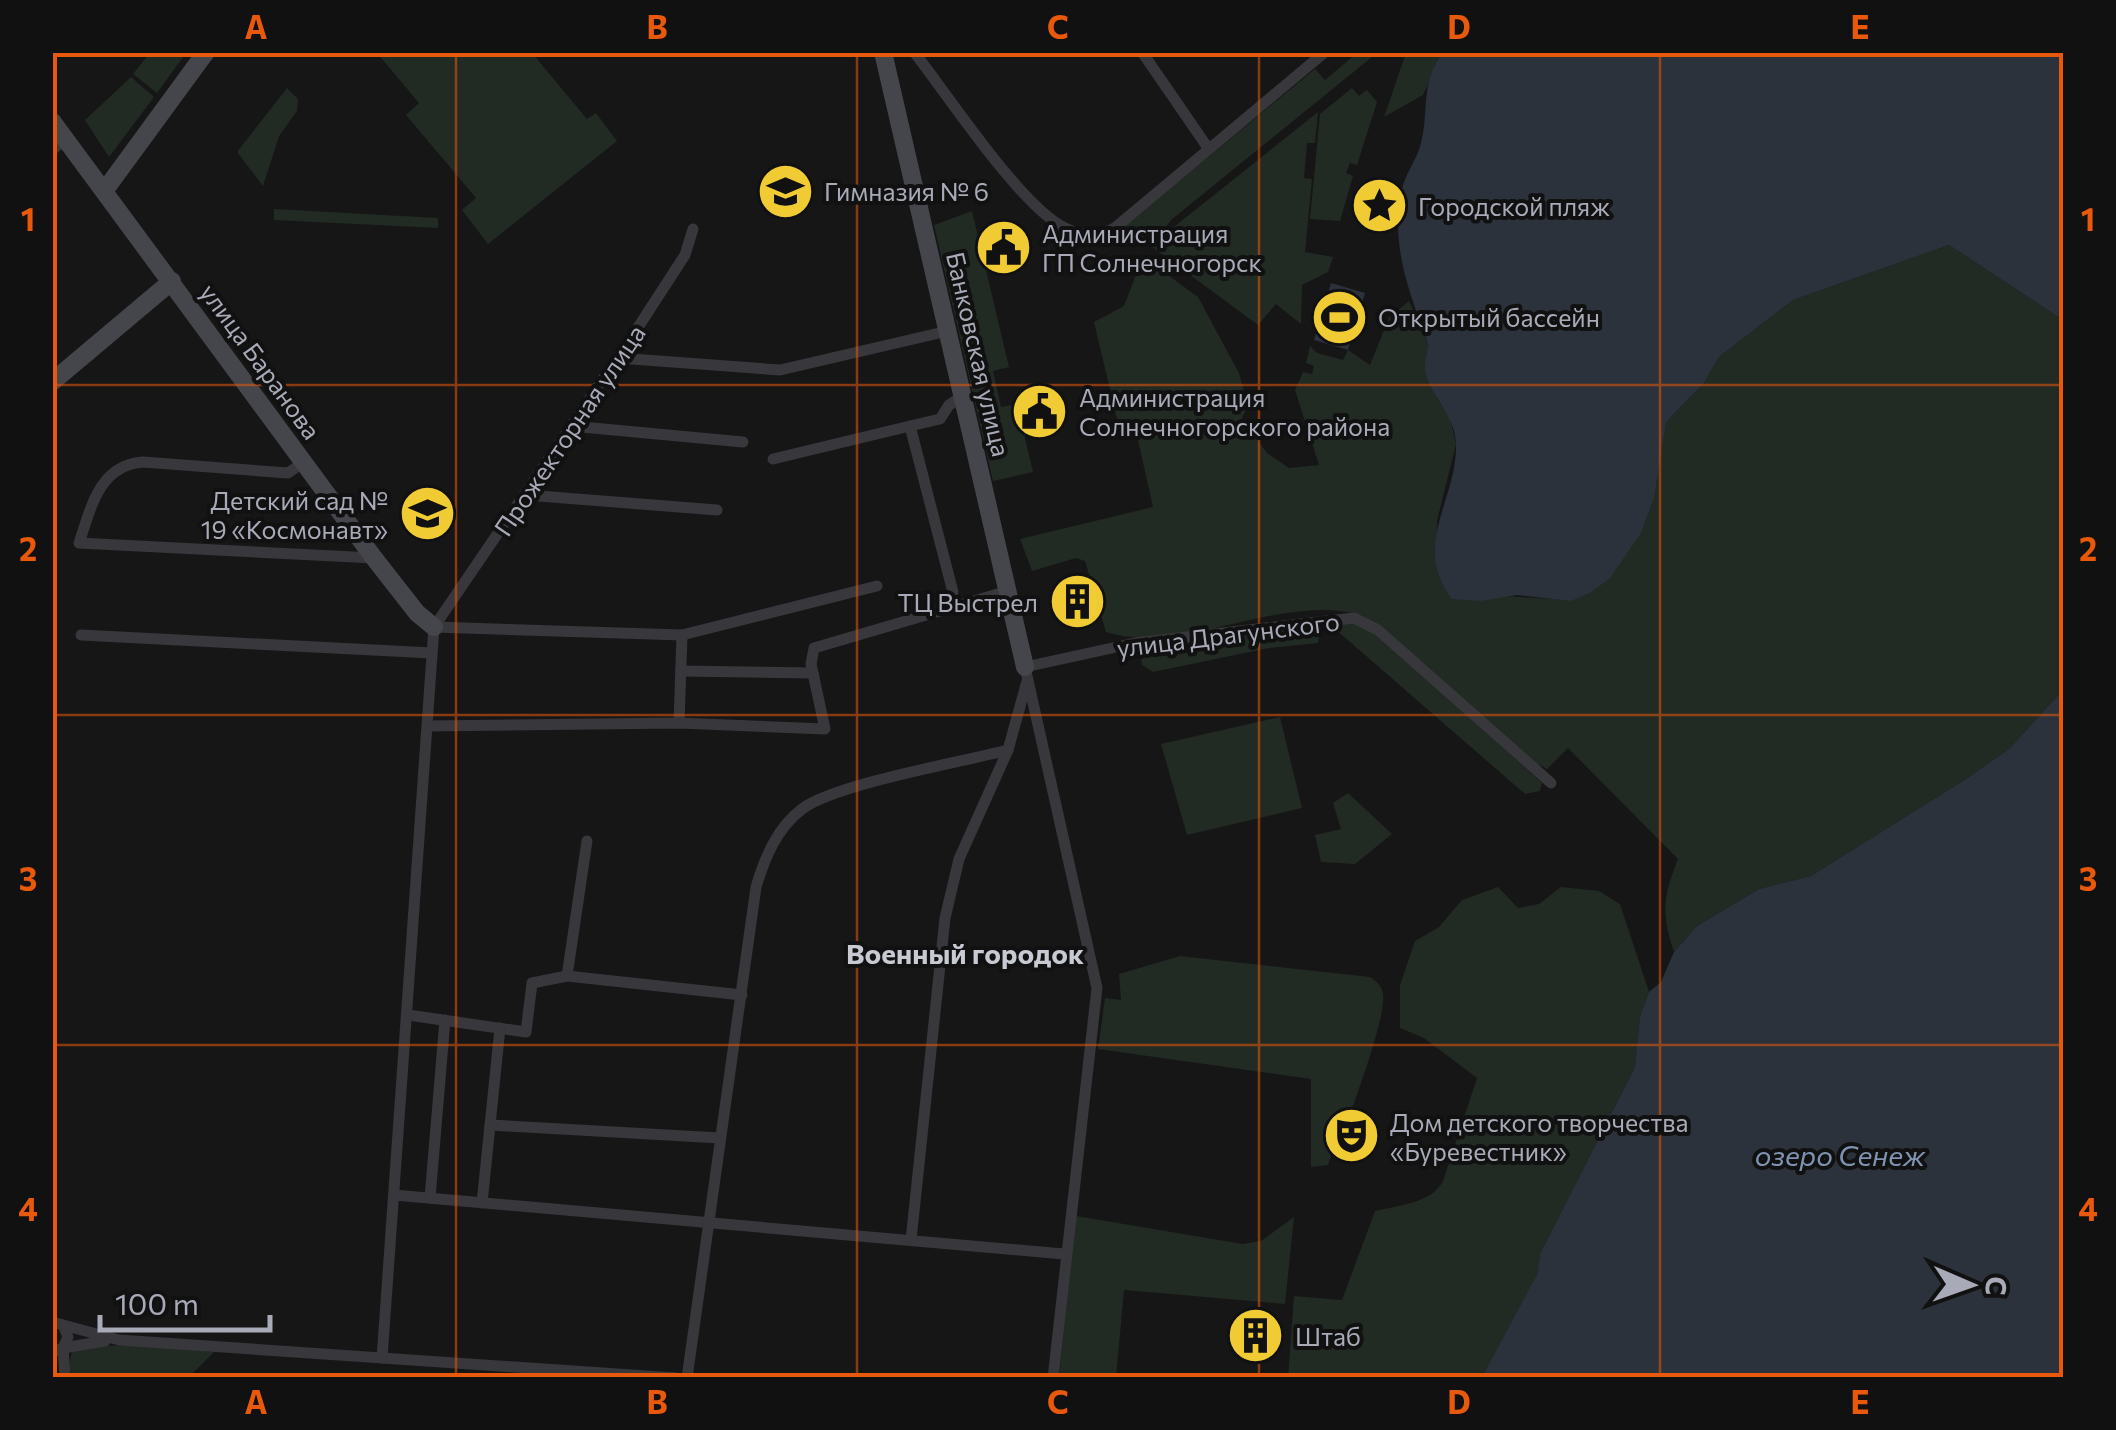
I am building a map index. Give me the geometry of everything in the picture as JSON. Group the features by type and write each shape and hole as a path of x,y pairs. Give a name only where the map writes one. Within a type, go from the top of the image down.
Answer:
{"street":[{"path":"105,190 206,52"},
{"name":"Банковская улица","path":"883,52 1026,671"},
{"path":"914,52 1032,200 1056,223 1081,234 1108,233 1325,52"},
{"path":"1142,52 1208,148"},
{"name":"улица Баранова","path":"52,121 59,144 105,190 374,558 416,612 434,627"},
{"path":"91,172 104,177 118,173"},
{"name":"Прожекторная улица","path":"434,627 618,358 685,254 693,229"},
{"path":"52,382 172,281"},
{"path":"618,358 780,370 948,331"},
{"path":"773,460 940,418 949,404 963,396"},
{"path":"572,426 743,442"},
{"path":"910,426 953,592"},
{"path":"304,462 288,472 143,462 121,466 96,493 79,542 374,558"},
{"path":"526,496 716,510"},
{"path":"382,1358 434,627 682,635 877,586"},
{"path":"428,726 679,722 826,730 811,657 822,644 1008,592"},
{"name":"улица Драгунского","path":"1026,671 1134,644 1354,618 1378,630 1552,783"},
{"path":"80,635 432,654"},
{"path":"679,722 682,635"},
{"path":"681,671 813,673"},
{"path":"911,1240 946,918 960,858 1008,750 1026,671"},
{"path":"1026,671 1097,988 1053,1378"},
{"path":"688,1378 706,1222 756,887 772,845 786,822 824,796 1008,750"},
{"path":"567,976 588,840"},
{"path":"408,1015 526,1032 532,984 567,976 742,996"},
{"path":"430,1198 446,1020"},
{"path":"482,1202 500,1028"},
{"path":"490,1125 720,1138"},
{"path":"394,1195 1064,1254"},
{"path":"58,1324 119,1340 676,1378"},
{"path":"58,1324 68,1337 58,1350 64,1378"},
{"path":"58,1350 119,1340"},
{"path":"52,1362 64,1378"}],"shaded area":[{"path":"150,53 186,53 157,93 133,74"},
{"path":"377,53 532,53 587,119 596,113 617,141 488,244 462,210 476,198 406,115 419,103"},
{"path":"1357,53 1377,53 1171,220 1155,242 1318,112 1315,143 1307,143 1304,178 1312,179 1305,252 1333,257 1328,272 1302,285 1301,324 1276,304 1258,325 1151,246 1123,238 1127,224 1315,69 1325,80"},
{"path":"1406,53 1443,53 1423,95 1384,117"},
{"path":"131,77 154,97 109,157 85,120"},
{"path":"287,88 298,99 297,111 279,136 263,186 237,152"},
{"path":"1352,88 1359,96 1367,90 1377,102 1357,165 1350,163 1346,173 1353,176 1340,221 1310,219 1320,114"},
{"path":"274,209 438,218 438,228 274,220"},
{"path":"972,211 1009,367 993,371 1001,407 1017,404 1033,472 993,481 934,225"},
{"path":"1949,245 2063,320 2063,690 2009,749 1966,779 1811,876 1759,889 1697,926 1674,952 1665,905 1678,859 1568,748 1547,769 1530,760 1363,616 1333,610 1301,611 1167,636 1135,637 1106,632 1085,561 1076,558 1032,571 1020,539 1153,507 1137,436 1122,440 1094,322 1124,306 1143,257 1198,297 1239,373 1248,405 1242,418 1267,453 1289,468 1319,465 1295,390 1303,372 1312,374 1314,366 1306,363 1310,346 1317,353 1343,360 1348,350 1370,365 1389,318 1409,301 1426,339 1437,399 1450,418 1456,444 1437,521 1437,540 1503,596 1571,600 1659,453 1666,422 1704,383 1719,357 1793,300"},
{"path":"1348,620 1379,636 1542,783 1540,791 1525,794 1327,622"},
{"path":"1308,625 1320,633 1318,643 1269,648 1153,672 1142,665 1140,649"},
{"path":"1280,717 1302,808 1187,835 1161,744"},
{"path":"1348,793 1392,834 1355,864 1321,862 1315,835 1341,829 1333,803"},
{"path":"1498,887 1518,908 1539,904 1561,887 1599,891 1620,904 1649,992 1640,1016 1635,1067 1540,1254 1539,1273 1482,1377 1288,1378 1294,1296 1342,1300 1375,1211 1423,1199 1443,1181 1477,1078 1424,1038 1400,1028 1400,985 1415,941 1439,927 1462,900"},
{"path":"1180,956 1370,977 1379,985 1382,1008 1373,1046 1340,1144 1335,1143 1328,1165 1311,1167 1311,1079 1098,1049 1105,998 1121,1000 1119,974"},
{"path":"1076,1216 1243,1244 1261,1241 1294,1217 1285,1304 1124,1290 1116,1377 1059,1377"},
{"path":"151,1345 214,1352 189,1377 74,1377 68,1368 72,1352 83,1346"}],"water":[{"path":"1443,53 2063,53 2063,320 1949,245 1793,300 1719,357 1704,383 1666,422 1654,497 1641,533 1610,578 1571,601 1517,595 1480,601 1452,599 1440,579 1435,560 1439,523 1454,465 1455,435 1426,375 1427,343 1407,284 1398,228 1402,189 1423,135 1431,76"},
{"name":"Открытый бассейн","path":"1331,283 1365,293 1348,350 1314,340"},
{"name":"озеро Сенеж","path":"2063,690 2063,1377 1482,1377 1538,1273 1540,1254 1635,1067 1640,1016 1649,992 1661,982 1674,952 1697,926 1759,889 1811,876 1966,779 2009,749"}],"place":[{"name":"Гимназия № 6","path":"785,191"},
{"name":"Городской пляж","path":"1379,206"},
{"name":"Администрация ГП Солнечногорск","path":"1003,247"},
{"name":"Открытый бассейн","path":"1339,317"},
{"name":"Администрация Солнечногорского района","path":"1040,411"},
{"name":"Детский сад № 19 «Космонавт»","path":"427,514"},
{"name":"ТЦ Выстрел","path":"1077,602"},
{"name":"Дом детского творчества «Буревестник»","path":"1351,1136"},
{"name":"Штаб","path":"1256,1336"}],"district":[{"name":"Военный городок","path":"965,953"}]}
